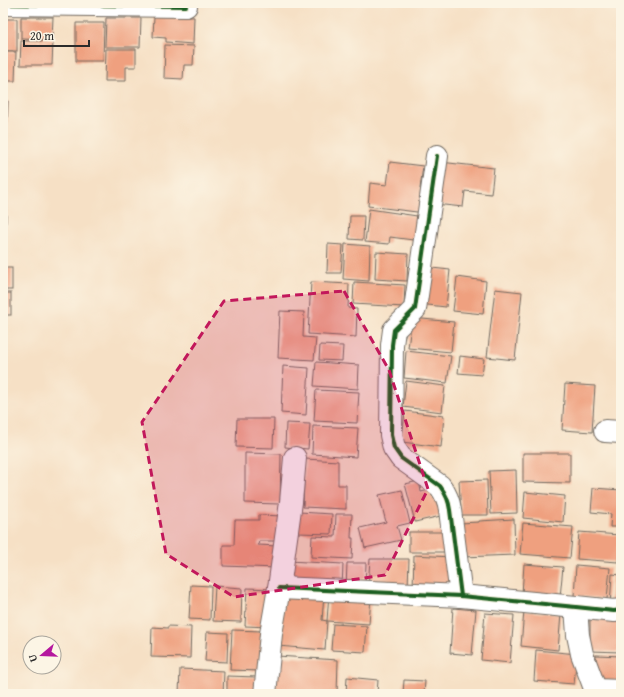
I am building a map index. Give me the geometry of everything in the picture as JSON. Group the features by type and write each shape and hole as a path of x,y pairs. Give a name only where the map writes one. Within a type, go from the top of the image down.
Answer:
{"street":[{"path":"3,4 186,6"},
{"path":"436,156 415,309 394,330 392,345 391,435 394,448 401,458 440,486 448,500 461,596"},
{"path":"265,694 296,458"},
{"path":"279,588 461,596 614,611 621,610"},
{"path":"576,607 578,635 582,654 597,692 621,691"}],"highlighted area":[{"path":"344,291 389,370 428,489 385,575 234,597 166,554 142,422 224,301"}],"building":[{"path":"154,16 194,17 193,44 166,42 166,38 153,37"},
{"path":"21,17 53,17 52,40 21,39"},
{"path":"106,18 141,18 140,47 105,47"},
{"path":"3,19 17,19 17,51 3,51"},
{"path":"76,23 104,23 103,61 76,61"},
{"path":"21,41 53,41 52,65 20,65"},
{"path":"165,45 194,46 193,65 184,65 183,79 164,78"},
{"path":"106,49 136,49 136,67 126,67 126,81 105,81"},
{"path":"3,52 16,52 15,81 3,81"},
{"path":"3,101 8,101 6,158 3,157"},
{"path":"3,159 6,159 5,182 3,182"},
{"path":"390,162 423,166 420,189 427,189 425,213 368,206 370,183 387,185"},
{"path":"440,162 494,168 491,194 465,191 463,207 435,204"},
{"path":"3,194 7,194 6,223 3,223"},
{"path":"369,209 424,217 421,241 390,237 389,244 365,242"},
{"path":"350,216 364,216 363,240 349,239"},
{"path":"3,227 5,227 5,254 3,254"},
{"path":"328,244 343,245 341,273 327,273"},
{"path":"345,244 370,246 369,281 343,279"},
{"path":"376,252 408,254 407,281 375,279"},
{"path":"423,267 450,270 446,307 419,304"},
{"path":"3,268 12,268 12,290 3,290"},
{"path":"457,277 486,281 483,314 453,311"},
{"path":"311,282 349,284 348,308 357,309 356,337 308,334"},
{"path":"354,282 405,285 404,307 353,304"},
{"path":"495,289 522,292 515,360 487,357"},
{"path":"3,293 11,293 11,315 3,315"},
{"path":"280,311 304,312 303,337 316,338 314,360 278,358"},
{"path":"412,318 454,322 451,352 408,348"},
{"path":"320,345 343,346 342,361 319,360"},
{"path":"406,351 451,356 447,383 404,378"},
{"path":"460,356 484,359 482,375 458,373"},
{"path":"316,362 359,365 358,389 314,386"},
{"path":"283,366 309,368 306,415 281,413"},
{"path":"406,381 445,386 442,412 403,407"},
{"path":"565,384 595,386 592,432 562,430"},
{"path":"316,390 359,392 357,423 314,421"},
{"path":"405,411 444,416 441,447 402,442"},
{"path":"237,419 274,419 273,448 236,447"},
{"path":"286,423 310,424 308,449 285,447"},
{"path":"313,426 358,428 356,457 312,454"},
{"path":"245,453 281,454 280,504 245,503"},
{"path":"523,453 570,453 570,483 523,482"},
{"path":"305,459 338,461 338,485 346,485 346,509 303,507"},
{"path":"516,470 517,513 491,514 489,471"},
{"path":"487,480 488,515 461,515 459,481"},
{"path":"419,481 421,492 438,488 445,515 415,522 405,484"},
{"path":"593,488 621,490 621,527 610,527 611,514 591,512"},
{"path":"402,490 410,523 397,526 401,540 365,548 360,528 386,522 379,495"},
{"path":"525,492 565,496 563,522 523,518"},
{"path":"299,512 332,514 331,534 298,533"},
{"path":"336,514 352,514 352,559 311,557 312,536 335,537"},
{"path":"259,515 283,516 282,541 259,541 258,545 277,546 277,568 223,566 223,545 234,545 235,520 259,520"},
{"path":"514,519 515,555 462,557 460,523"},
{"path":"523,523 573,527 570,558 520,554"},
{"path":"409,532 449,532 449,552 409,552"},
{"path":"579,532 620,535 618,562 577,559"},
{"path":"414,555 451,557 450,590 413,588"},
{"path":"370,559 409,559 408,587 368,588"},
{"path":"289,561 343,564 342,588 288,586"},
{"path":"347,563 366,563 365,589 346,588"},
{"path":"524,564 563,567 560,597 522,594"},
{"path":"576,565 610,568 607,599 574,596"},
{"path":"612,574 621,575 621,607 610,606"},
{"path":"191,585 211,586 210,620 189,619"},
{"path":"215,586 242,588 241,622 213,621"},
{"path":"247,588 271,589 269,627 245,626"},
{"path":"285,590 324,594 322,620 327,621 325,650 278,646"},
{"path":"329,593 371,597 369,624 327,621"},
{"path":"453,608 476,610 472,655 450,653"},
{"path":"524,611 561,614 558,650 521,646"},
{"path":"485,613 514,615 510,663 481,660"},
{"path":"590,619 621,620 621,652 590,651"},
{"path":"333,624 367,626 365,652 331,650"},
{"path":"168,626 191,627 190,658 151,657 152,627 168,628"},
{"path":"232,630 262,631 260,671 230,670"},
{"path":"207,632 228,633 227,662 205,661"},
{"path":"536,650 577,654 574,684 534,681"},
{"path":"596,655 621,656 621,681 595,681"},
{"path":"277,656 338,660 337,694 276,691"},
{"path":"180,669 224,671 223,694 179,694"},
{"path":"227,676 257,677 256,694 227,694"},
{"path":"347,677 378,680 377,694 346,694"},
{"path":"404,680 425,681 424,694 403,694"},
{"path":"536,691 593,693 593,694 536,694"}],"cycle path":[{"path":"3,4 186,6"},
{"path":"437,156 415,309 394,330 392,345 391,435 394,448 401,458 440,486 447,498 450,507 461,596"},
{"path":"279,588 461,596 614,611 621,610"}]}
